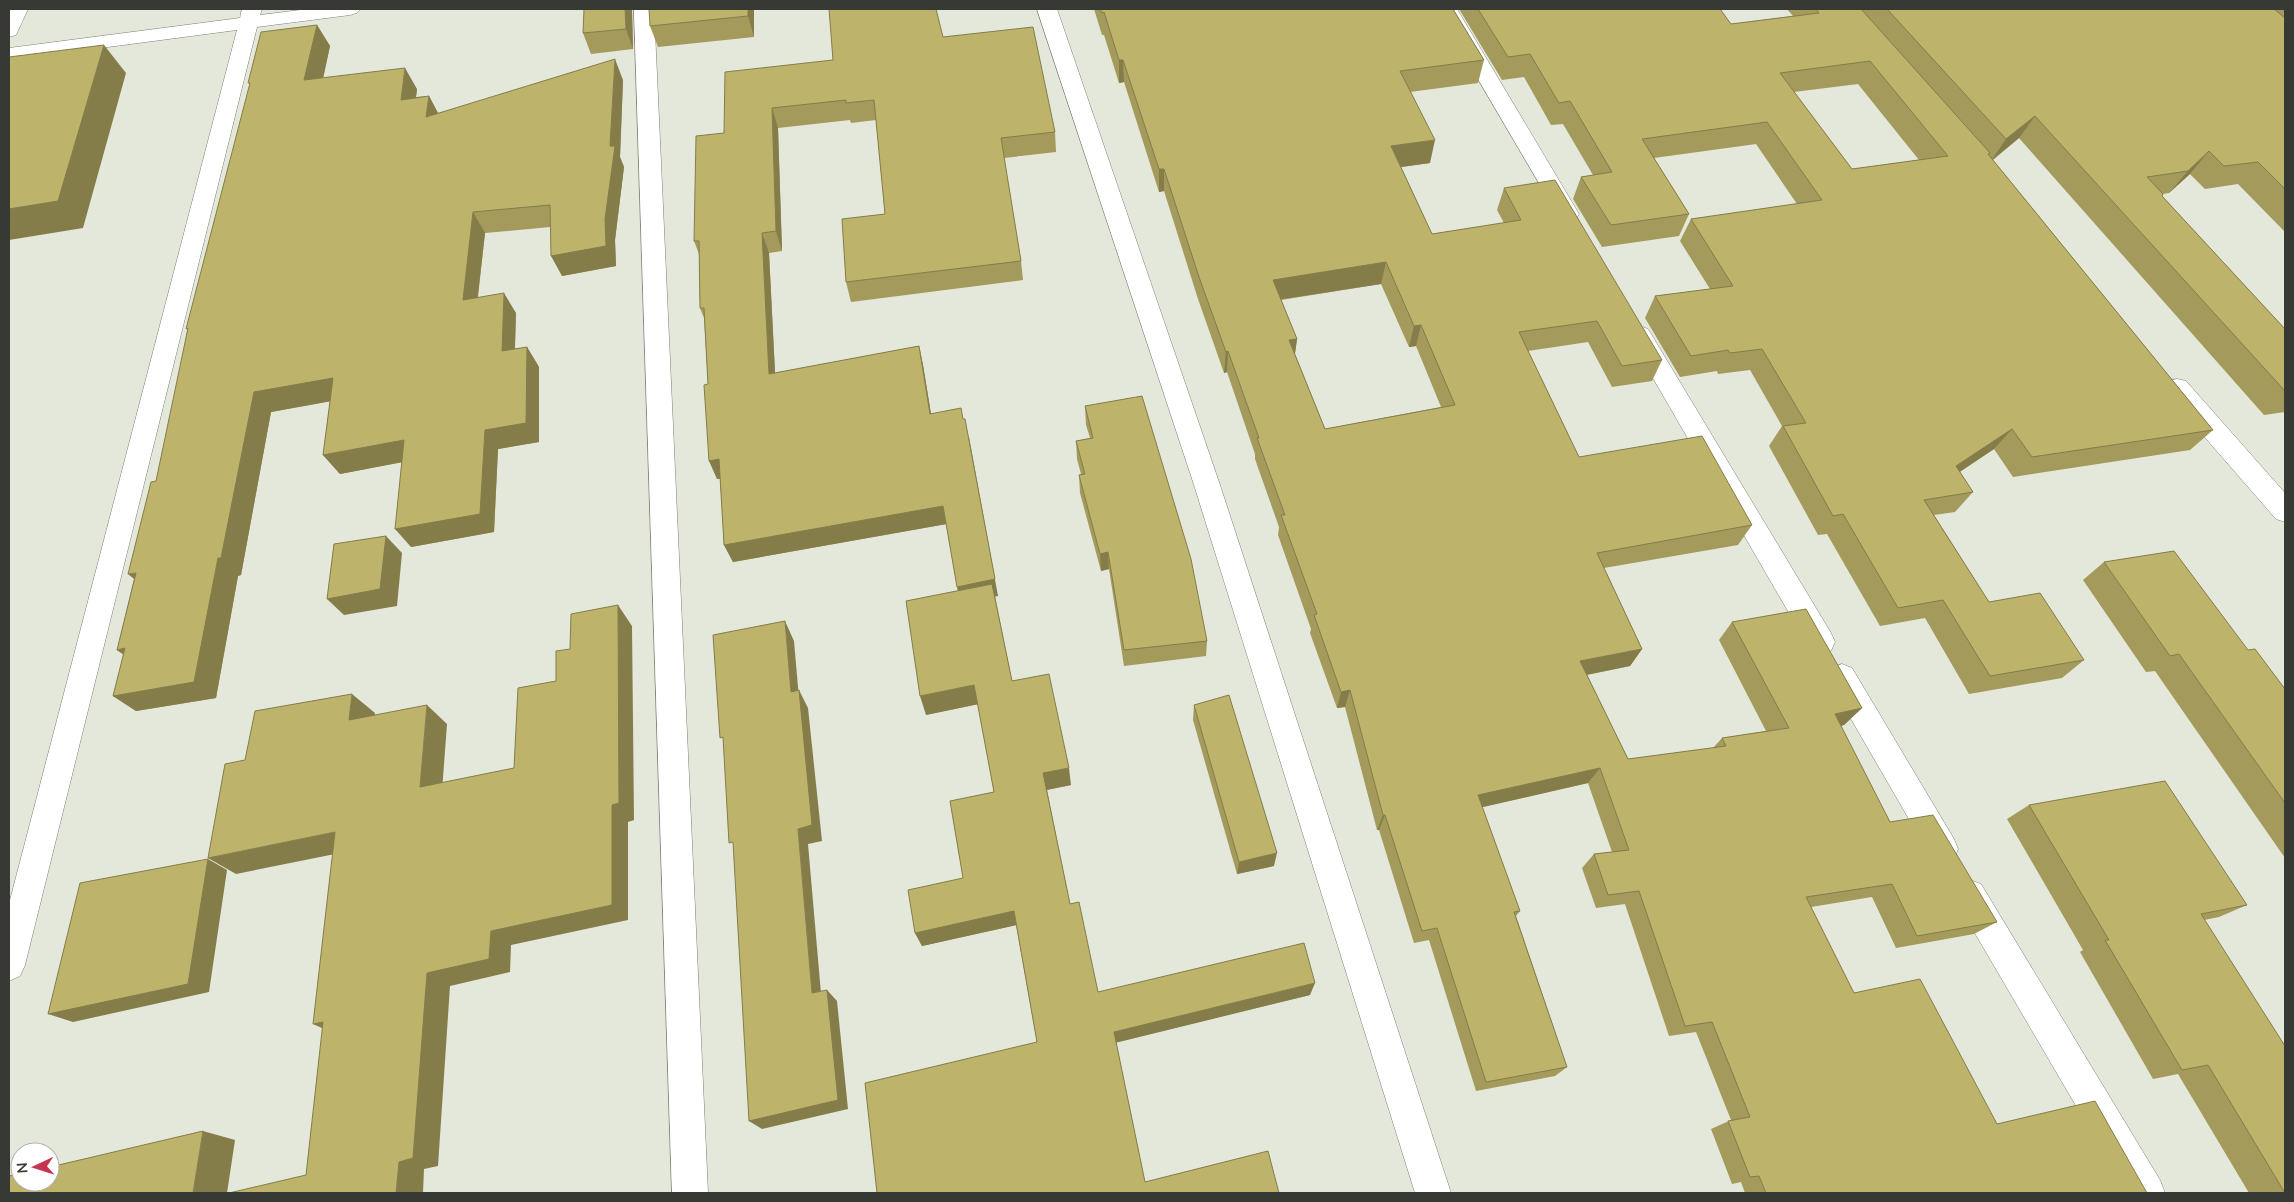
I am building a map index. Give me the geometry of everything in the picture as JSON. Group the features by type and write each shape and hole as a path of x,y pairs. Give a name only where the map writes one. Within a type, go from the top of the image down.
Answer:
{"street":[{"path":"9,31 18,9"},
{"path":"9,54 250,16 350,9"},
{"path":"644,9 690,1193"},
{"path":"1047,9 1207,485 1433,1193"},
{"path":"1447,9 1579,232"},
{"path":"9,965 250,16"},
{"path":"1629,318 2147,1193"},
{"path":"2166,376 2285,511"}],"building":[{"path":"584,9 625,9 626,29 583,33"},
{"path":"649,9 748,9 748,16 650,26"},
{"path":"829,9 936,9 943,37 1033,27 1055,132 1001,138 1021,261 846,282 842,219 885,214 874,100 846,103 846,100 772,108 776,231 762,233 769,374 919,346 930,414 961,408 963,419 965,419 995,579 957,587 943,506 724,545 719,459 709,461 704,385 708,384 704,308 700,308 699,241 694,241 696,136 724,133 725,72 833,60"},
{"path":"1100,9 1453,9 1484,60 1400,71 1435,140 1391,146 1432,234 1521,220 1504,188 1555,180 1662,360 1622,366 1597,321 1519,332 1579,457 1702,436 1752,525 1597,553 1642,649 1580,661 1628,759 1726,746 1722,738 1789,728 1732,622 1806,609 1862,708 1835,714 1890,822 1933,815 1997,922 1917,936 1892,884 1806,897 1854,993 1920,979 1997,1124 2095,1101 2147,1193 1766,1193 1759,1176 1750,1177 1728,1121 1750,1117 1712,1022 1685,1026 1639,891 1608,895 1594,854 1629,850 1600,768 1478,795 1520,911 1514,912 1567,1067 1486,1082 1437,928 1422,931 1385,815 1383,815 1350,690 1341,692 1314,615 1317,614 1281,515 1285,515 1257,438 1259,438 1199,277 1164,169 1159,169 1123,60 1119,60 1104,12 1102,13","holes":["1386,262 1414,326 1421,325 1455,405 1325,429 1289,340 1297,339 1273,280"]},
{"path":"1478,9 1720,9 1731,24 1819,13 1816,9 1861,9 1990,153 1988,154 2213,430 2032,457 2012,429 1956,466 1973,492 1924,500 1989,602 2040,593 2084,660 1990,676 1943,600 1898,608 1843,514 1833,516 1783,426 1806,423 1762,349 1730,353 1728,350 1691,356 1655,296 1733,286 1691,219 1822,200 1767,122 1642,139 1689,214 1611,225 1581,177 1612,172 1570,101 1559,103 1530,54 1508,57","holes":["1870,61 1948,156 1852,169 1780,73"]},
{"path":"1887,9 2274,9 2285,18 2285,189 2258,162 2224,166 2209,151 2188,171 2147,177 2163,194 2162,196 2285,329 2285,391 2035,116 2006,139"},
{"path":"317,25 304,80 405,68 401,100 429,96 426,117 615,59 610,146 615,146 605,219 606,246 551,256 550,205 473,212 463,300 504,293 502,351 527,347 526,423 485,430 480,514 395,529 404,440 323,455 333,378 254,392 221,558 218,558 194,682 113,696 125,648 117,650 136,573 128,574 151,482 156,481 188,328 186,329 250,83 248,83 261,32"},
{"path":"104,45 58,201 9,209 9,57"},
{"path":"1142,396 1191,559 1207,641 1124,650 1108,552 1100,554 1079,475 1085,474 1076,441 1093,438 1085,406"},
{"path":"386,536 380,589 327,599 334,544"},
{"path":"2174,551 2248,650 2255,649 2285,689 2285,803 2179,654 2170,656 2104,562"},
{"path":"992,584 1012,681 1049,674 1069,768 1043,773 1070,904 1079,902 1098,992 1304,943 1315,983 1114,1032 1145,1182 1268,1151 1279,1193 877,1193 865,1083 1037,1042 1014,911 915,933 908,890 963,878 950,801 994,792 974,685 920,696 906,601"},
{"path":"618,605 619,803 612,805 612,905 491,931 489,959 427,973 413,1158 399,1162 396,1193 229,1193 306,1175 323,1022 313,1024 335,832 208,858 225,764 245,760 255,711 352,694 349,720 427,705 420,787 514,768 518,688 556,681 556,651 570,649 571,614"},
{"path":"785,621 791,692 799,690 812,825 798,829 812,993 827,990 838,1100 749,1121 733,842 729,843 723,737 720,738 713,635"},
{"path":"1229,695 1277,853 1239,862 1194,705"},
{"path":"2165,781 2247,905 2201,914 2285,1046 2285,1193 2208,1065 2182,1070 2105,940 2109,940 2029,805"},
{"path":"208,859 188,984 48,1014 80,883"},
{"path":"203,1131 193,1193 9,1193 10,1176 10,1192 60,1192 60,1165"}]}
